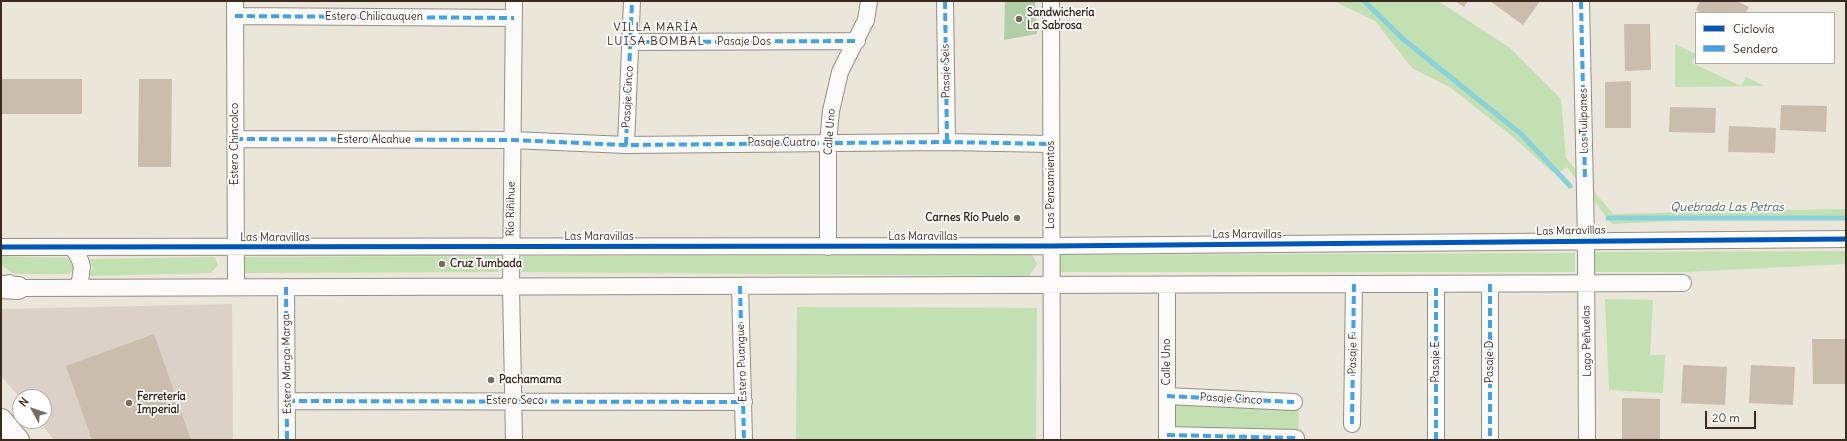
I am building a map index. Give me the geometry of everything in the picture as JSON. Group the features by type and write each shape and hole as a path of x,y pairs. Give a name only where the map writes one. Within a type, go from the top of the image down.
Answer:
{"highway":[{"path":"1,420 18,440"}],"street":[{"name":"Río Riñihue","path":"514,1 511,247 514,440"},
{"name":"Pasaje Cinco","path":"626,145 632,1"},
{"name":"Calle Uno","path":"828,247 828,143 831,111 840,72 857,41 866,20 869,1"},
{"name":"Pasaje Seis","path":"946,1 947,142"},
{"name":"Los Pensamientos","path":"1051,1 1052,440"},
{"name":"Los Tulipanes","path":"1582,1 1586,241"},
{"name":"Estero Chilicauquen","path":"235,8 514,18"},
{"name":"Estero Chincolco","path":"235,8 236,287"},
{"name":"Pasaje Dos","path":"631,42 857,41"},
{"name":"Estero Alcahue","path":"235,139 512,140"},
{"name":"Pasaje Cuatro","path":"512,140 626,145 947,142 1051,144"},
{"name":"Las Maravillas","path":"1,247 828,247 1846,239"},
{"name":"Lago Peñuelas","path":"1586,241 1588,440"},
{"path":"73,248 82,267 82,274 76,288"},
{"path":"7,285 76,288 1684,283"},
{"name":"Pasaje F","path":"1352,424 1354,284"},
{"name":"Pasaje E","path":"1436,284 1436,440"},
{"name":"Pasaje D","path":"1490,284 1490,440"},
{"name":"Calle Uno","path":"1167,285 1167,438"},
{"name":"Estero Puangue","path":"740,286 744,440"},
{"name":"Estero Marga Marga","path":"286,287 288,440"},
{"name":"Pasaje Cinco","path":"1167,396 1294,402"},
{"name":"Estero Seco","path":"287,402 744,402"},
{"path":"1167,438 1296,438"}],"shaded area":[{"path":"232,304 233,440 54,440 45,429 52,429 52,389 12,389 1,376 1,309"}],"green space":[{"path":"1005,1 1035,1 1037,34 1004,40"},
{"path":"1334,1 1438,1 1510,48 1561,99 1566,158 1613,214 1846,209 1846,220 1763,217 1612,224 1567,167 1561,171 1552,172 1513,137 1451,88 1412,68 1375,21"},
{"path":"1675,44 1695,54 1692,63 1741,86 1746,77 1765,86 1675,87"},
{"path":"1846,251 1846,264 1687,272 1595,272 1595,252"},
{"path":"1575,253 1575,272 1060,272 1060,255"},
{"path":"1032,255 1037,264 1029,276 522,272 522,256"},
{"path":"1,256 67,258 75,268 69,274 14,274 1,265"},
{"path":"500,256 499,272 245,273 244,257"},
{"path":"215,257 218,265 211,273 89,276 93,268 89,259"},
{"path":"1605,299 1653,300 1650,355 1665,355 1663,393 1609,390"},
{"path":"797,307 1037,308 1036,440 796,440"},
{"path":"1170,400 1298,404 1299,435 1170,433"}],"building":[{"path":"1455,1 1468,1 1464,7"},
{"path":"1490,1 1540,1 1523,25"},
{"path":"1700,1 1737,1 1749,7 1746,12 1700,12 1696,10"},
{"path":"1624,24 1650,24 1651,70 1625,71"},
{"path":"1,79 82,79 82,114 1,114"},
{"path":"139,79 172,79 171,167 138,167"},
{"path":"1631,81 1631,128 1605,128 1605,82"},
{"path":"1781,105 1827,106 1826,132 1780,130"},
{"path":"1670,107 1716,108 1715,133 1669,132"},
{"path":"1729,126 1776,128 1775,153 1728,152"},
{"name":"Ferretería Imperial","path":"154,334 191,440 92,440 66,366"},
{"path":"1812,339 1846,339 1846,384 1813,384"},
{"path":"1683,365 1727,367 1725,405 1681,403"},
{"path":"1751,365 1795,367 1793,405 1749,403"},
{"path":"1622,398 1660,399 1660,440 1622,440"}],"waterway":[{"path":"1364,1 1403,39 1521,134 1570,186"},
{"name":"Quebrada Las Petras","path":"1608,218 1846,218"}],"marked path":[{"path":"626,145 632,1"},
{"path":"945,1 947,142"},
{"path":"1581,1 1585,181"},
{"path":"235,16 514,18"},
{"path":"631,42 857,41"},
{"path":"235,139 512,140 626,145 947,142 1051,144"},
{"path":"1352,424 1354,284"},
{"path":"1436,284 1436,440"},
{"path":"1490,284 1490,440"},
{"path":"740,286 744,440"},
{"path":"286,287 287,440"},
{"path":"1167,396 1294,402"},
{"path":"287,401 744,402"},
{"path":"1167,435 1296,438"}],"cycle path":[{"path":"1,247 1051,246 1846,239"}],"place":[{"name":"Sandwichería La Sabrosa","path":"1019,19"},
{"name":"Carnes Río Puelo","path":"1017,218"},
{"name":"Cruz Tumbada","path":"442,264"},
{"name":"Pachamama","path":"491,380"},
{"name":"Ferretería Imperial","path":"129,403"}],"district":[{"name":"VILLA MARÍA LUISA BOMBAL","path":"656,35"}]}
